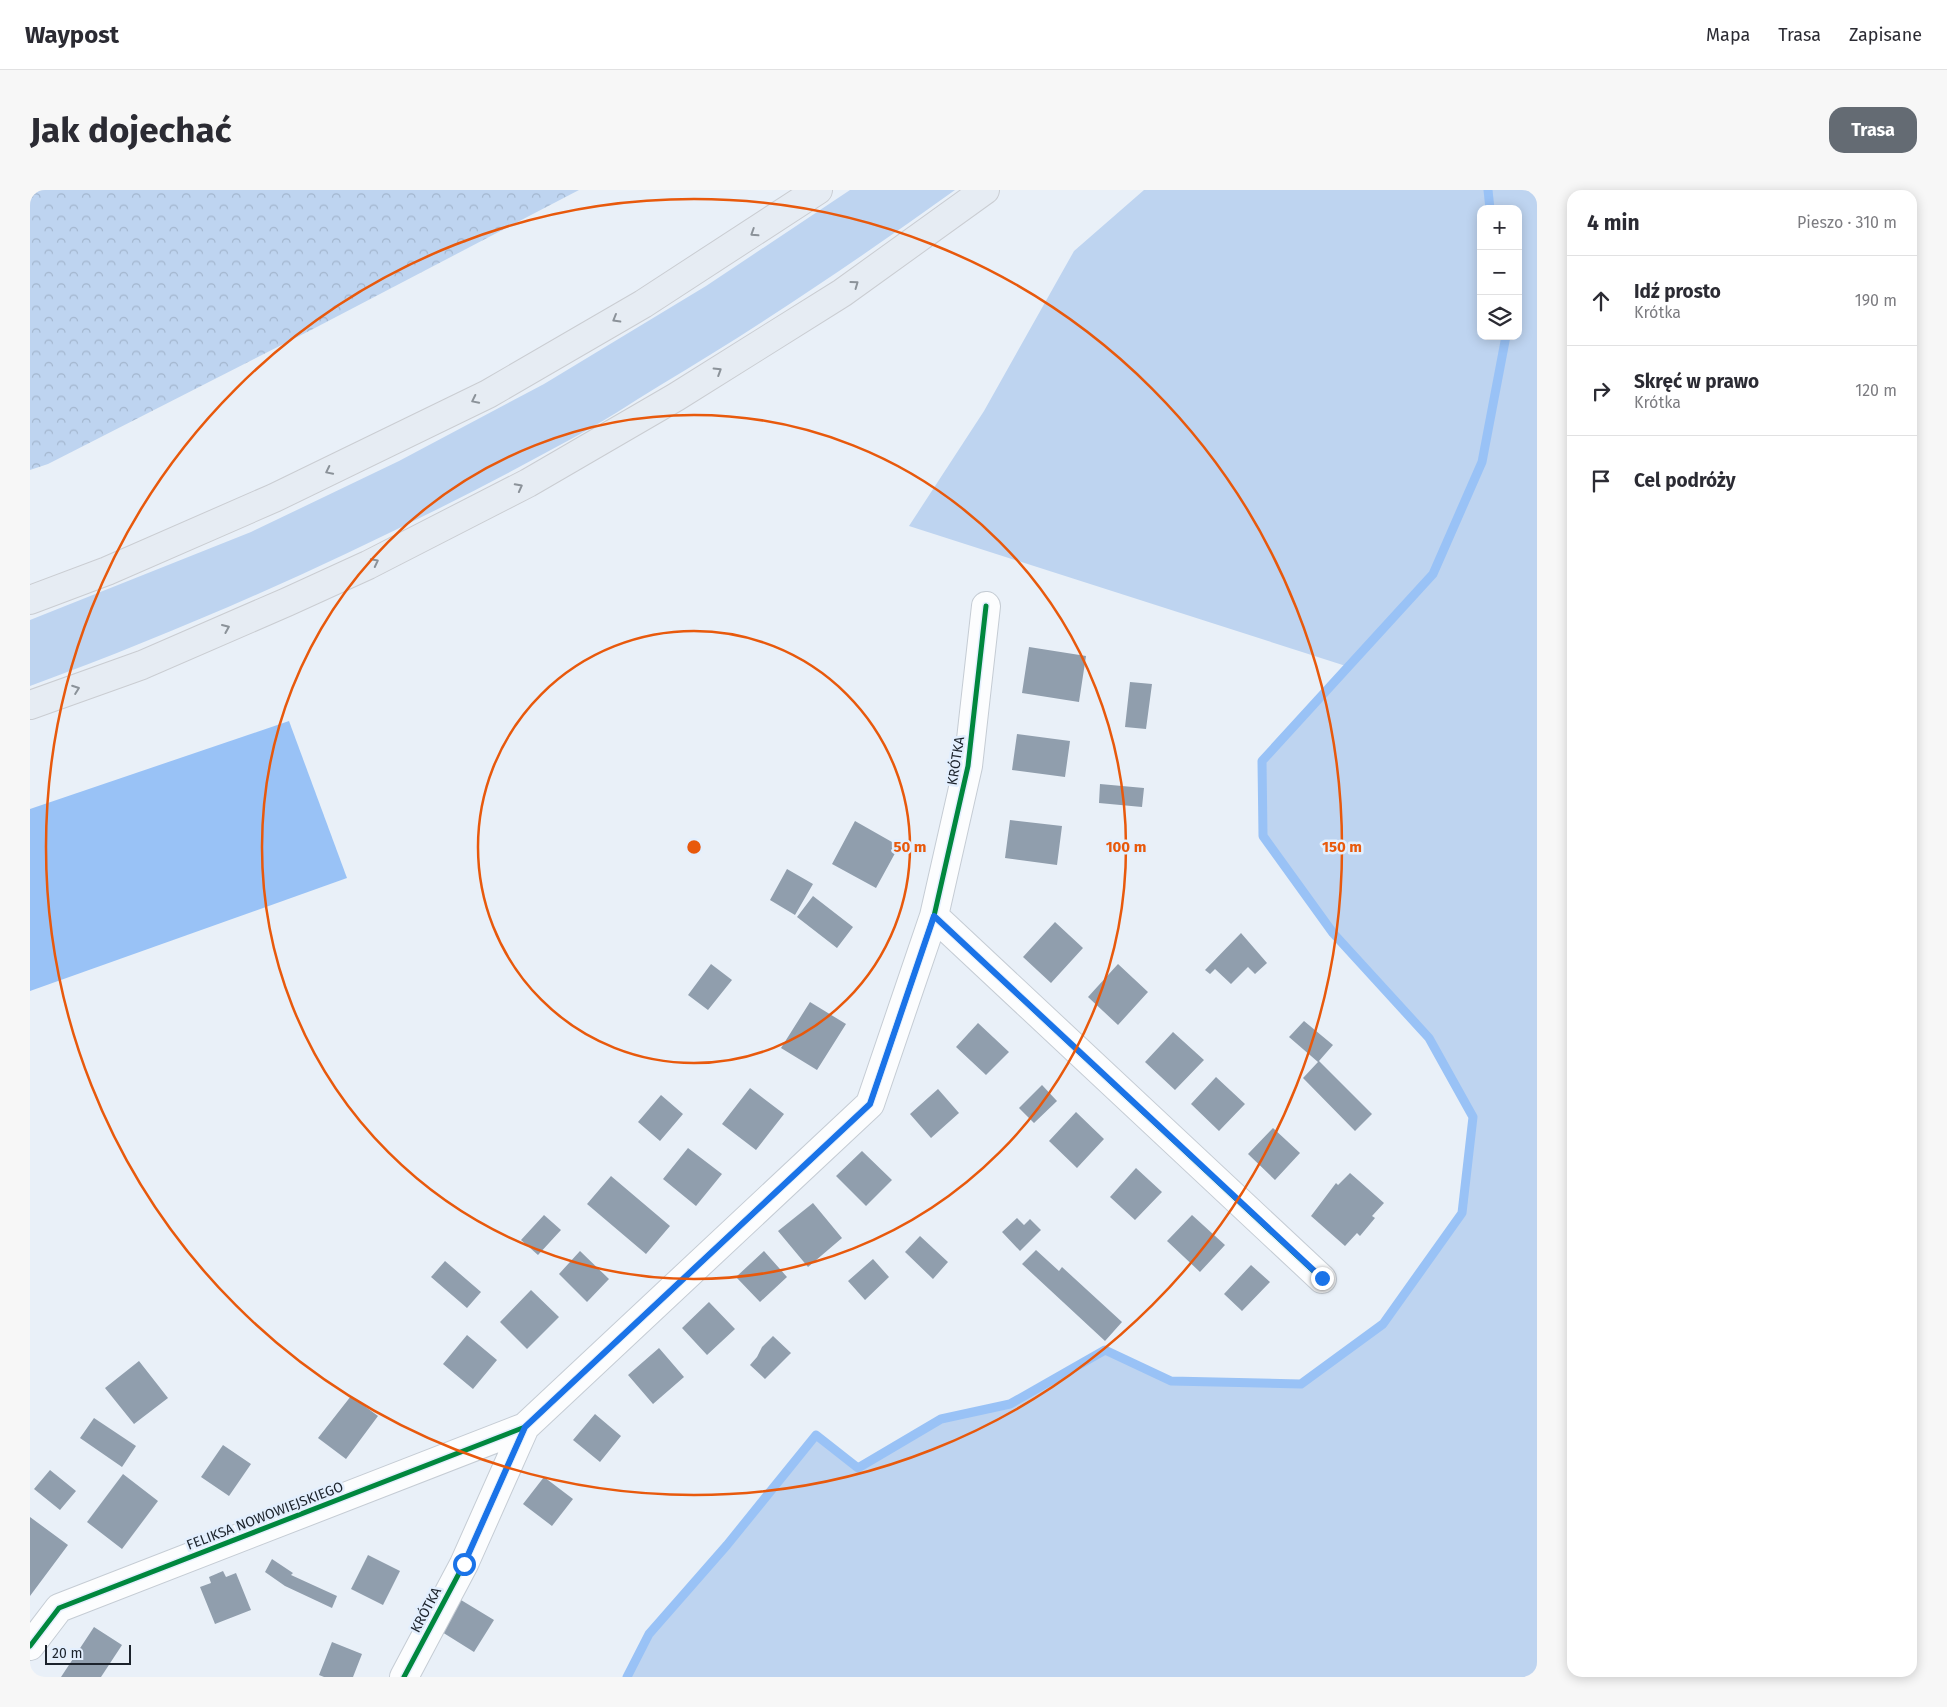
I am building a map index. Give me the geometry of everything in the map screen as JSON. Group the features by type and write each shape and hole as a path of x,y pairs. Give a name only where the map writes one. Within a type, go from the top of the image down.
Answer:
{"highway":[{"path":"30,600 107,571 274,498 488,394 643,304 818,190"},
{"path":"30,706 142,664 296,598 368,565 528,483 676,397 842,293 985,190"}],"street":[{"name":"KRÓTKA","path":"404,1677 464,1564 525,1427 870,1104 934,916 968,766 986,606"},
{"path":"934,916 1322,1278"},
{"name":"FELIKSA NOWOWIEJSKIEGO","path":"30,1646 59,1608 525,1427"}],"green space":[{"path":"30,190 579,190 313,329 48,464 30,470"},
{"path":"850,190 955,190 883,241 772,315 573,438 441,508 306,572 170,632 30,686 30,620 251,532 399,461 544,384 706,286"},
{"path":"1144,190 1537,190 1537,1677 627,1677 649,1634 727,1545 816,1435 858,1468 941,1419 1010,1404 1105,1350 1171,1381 1301,1384 1383,1324 1462,1213 1473,1116 1429,1038 1333,933 1263,836 1262,761 1349,667 909,526 984,411 1074,251"}],"water":[{"path":"289,721 347,878 30,991 30,809"}],"building":[{"path":"1029,647 1086,656 1079,702 1022,693"},
{"path":"1130,682 1152,684 1146,729 1125,727"},
{"path":"1017,734 1070,741 1065,777 1012,770"},
{"path":"1100,784 1144,788 1142,807 1099,803"},
{"path":"1010,820 1062,826 1057,865 1005,858"},
{"path":"855,821 899,846 876,888 832,864"},
{"path":"787,869 813,884 795,915 770,900"},
{"path":"813,896 853,927 837,948 797,917"},
{"path":"1055,922 1083,948 1051,983 1023,957"},
{"path":"1241,933 1267,963 1255,974 1248,967 1231,984 1215,969 1210,974 1205,970"},
{"path":"711,964 732,980 708,1010 688,995"},
{"path":"1118,964 1148,992 1118,1025 1088,997"},
{"path":"810,1002 846,1024 817,1070 781,1048"},
{"path":"1304,1021 1333,1045 1319,1061 1372,1114 1355,1131 1303,1078 1318,1062 1289,1037"},
{"path":"978,1023 1009,1052 986,1075 956,1047"},
{"path":"1173,1032 1204,1060 1175,1090 1145,1062"},
{"path":"1216,1077 1245,1104 1219,1131 1191,1104"},
{"path":"1042,1085 1057,1101 1034,1123 1019,1108"},
{"path":"750,1088 784,1114 756,1150 722,1124"},
{"path":"938,1089 959,1113 931,1138 910,1114"},
{"path":"661,1095 683,1114 660,1141 638,1122"},
{"path":"1076,1112 1104,1139 1077,1168 1049,1141"},
{"path":"1273,1128 1300,1153 1275,1180 1248,1154"},
{"path":"688,1148 722,1174 696,1206 663,1179"},
{"path":"862,1151 892,1180 866,1206 836,1176"},
{"path":"1136,1168 1162,1192 1135,1220 1110,1197"},
{"path":"1350,1173 1384,1203 1372,1216 1375,1218 1360,1236 1357,1233 1345,1246 1311,1216 1336,1183 1338,1185"},
{"path":"611,1176 670,1226 646,1254 587,1204"},
{"path":"813,1203 842,1238 808,1267 778,1231"},
{"path":"544,1215 561,1230 538,1255 521,1240"},
{"path":"1192,1215 1225,1245 1200,1272 1167,1241"},
{"path":"1017,1218 1024,1225 1030,1219 1041,1230 1020,1251 1002,1232"},
{"path":"920,1236 948,1262 933,1279 905,1252"},
{"path":"1036,1250 1059,1271 1062,1267 1122,1322 1105,1341 1022,1264"},
{"path":"580,1251 609,1279 587,1302 559,1274"},
{"path":"764,1251 787,1277 760,1302 736,1277"},
{"path":"873,1259 889,1277 865,1300 848,1281"},
{"path":"445,1261 481,1292 467,1308 431,1277"},
{"path":"1251,1265 1270,1282 1242,1311 1224,1294"},
{"path":"531,1290 559,1317 527,1349 500,1322"},
{"path":"709,1302 735,1329 707,1355 682,1328"},
{"path":"467,1335 497,1360 473,1389 443,1364"},
{"path":"773,1336 791,1353 765,1379 750,1365 762,1347"},
{"path":"659,1348 684,1377 653,1404 628,1375"},
{"path":"139,1361 168,1398 134,1424 105,1388"},
{"path":"351,1396 378,1416 346,1459 318,1438"},
{"path":"595,1414 621,1436 600,1462 573,1440"},
{"path":"94,1418 136,1446 122,1467 80,1438"},
{"path":"223,1445 251,1464 229,1496 201,1477"},
{"path":"50,1470 76,1491 60,1510 34,1489"},
{"path":"123,1474 158,1501 122,1549 87,1522"},
{"path":"544,1477 573,1499 552,1526 523,1504"},
{"path":"30,1517 68,1545 30,1596"},
{"path":"368,1555 400,1571 383,1605 351,1589"},
{"path":"272,1559 293,1573 291,1575 337,1596 332,1608 285,1586 265,1572"},
{"path":"223,1571 226,1577 236,1573 251,1610 215,1624 200,1587 211,1583 209,1577"},
{"path":"461,1600 494,1620 474,1652 442,1632"},
{"path":"94,1627 122,1645 101,1677 61,1677"},
{"path":"332,1642 362,1654 353,1677 324,1677 319,1675"}],"waterway":[{"path":"1488,190 1490,205"},
{"path":"627,1677 649,1634 727,1545 816,1435 858,1468 941,1419 1010,1404 1105,1350 1171,1381 1301,1384 1383,1324 1462,1213 1473,1117 1429,1038 1333,933 1263,836 1262,761 1433,574 1482,462 1505,340"}],"cycle path":[{"path":"404,1677 464,1564 525,1427 870,1104 934,916 968,766 986,606"},
{"path":"934,916 1322,1279"},
{"path":"30,1646 59,1608 525,1427"}],"route":[{"path":"464,1564 525,1427 870,1104 934,916 1322,1278"}]}
